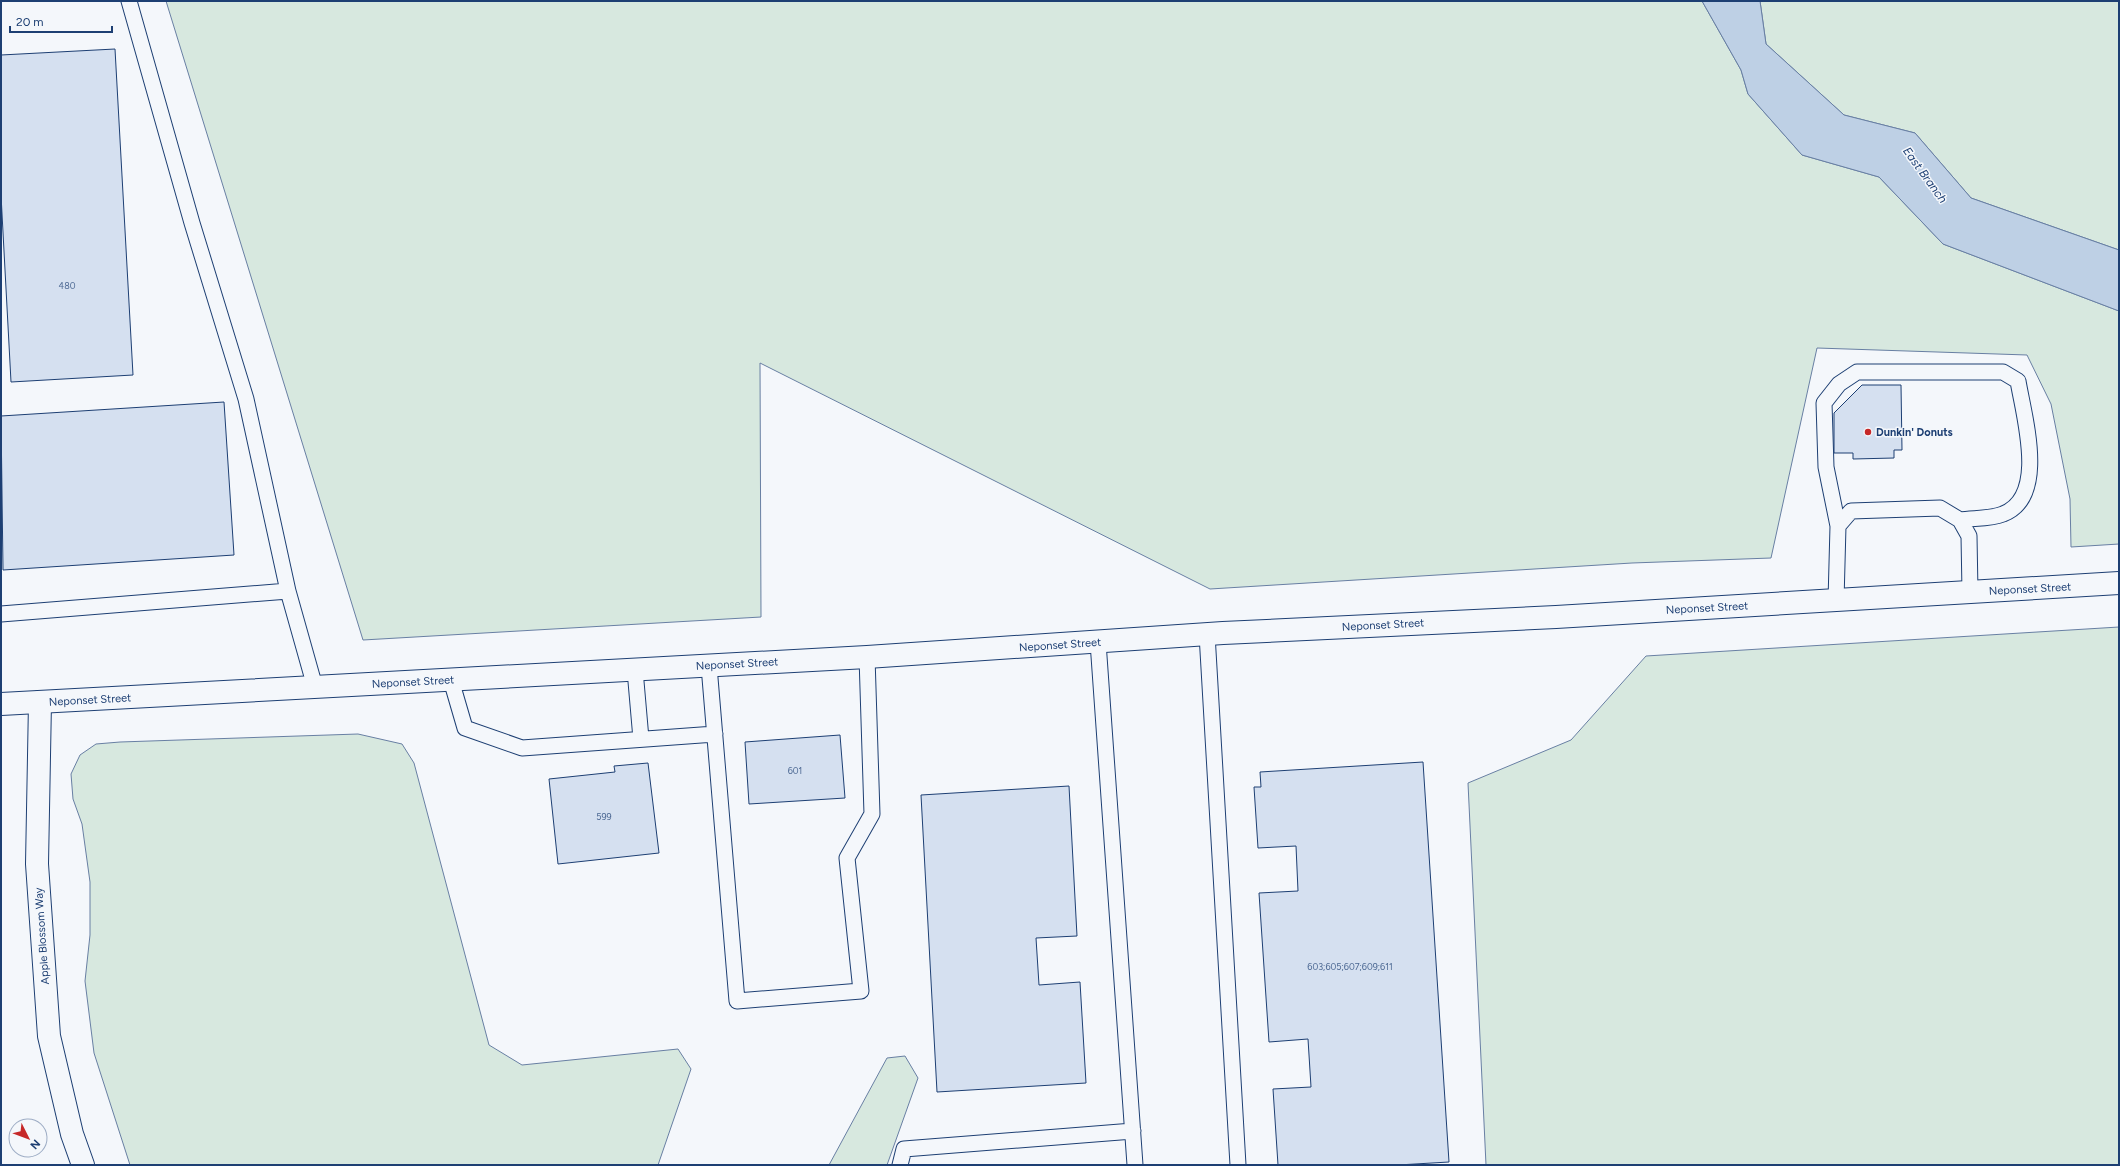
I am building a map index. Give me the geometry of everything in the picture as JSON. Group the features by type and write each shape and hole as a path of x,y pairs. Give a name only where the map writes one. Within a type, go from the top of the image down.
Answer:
{"main road":[{"name":"Neponset Street","path":"1,704 710,666 1207,634 1836,601 2119,583"},
{"name":"Apple Blossom Way","path":"40,702 37,864 49,1036 72,1134 84,1165"}],"lane":[{"path":"129,1 192,223 246,399 288,591 315,687"},
{"path":"1836,601 1838,526 1826,467 1824,403 1839,384 1857,372 2003,372 2018,382 2030,458 2029,482 2020,502 2003,514 1960,520"},
{"path":"1838,526 1851,511 1940,508 1960,520 1969,536 1970,592"},
{"path":"1,614 288,591"},
{"path":"1207,634 1238,1165"},
{"path":"1098,642 1135,1165"},
{"path":"710,666 737,1001 861,991 847,858 872,814 867,657"},
{"path":"635,670 641,739"},
{"path":"451,680 465,728 522,748 715,734"},
{"path":"900,1165 904,1149 1133,1130"}],"shaded area":[{"path":"166,1 1702,1 1741,70 1748,94 1802,155 1879,177 1943,244 2119,311 2119,544 2071,547 2070,499 2051,404 2027,355 1817,348 1771,558 1632,563 1210,589 760,363 761,617 363,640"},
{"path":"1760,1 2119,1 2119,250 1971,198 1915,133 1844,115 1766,44"},
{"path":"2119,627 2119,1165 1486,1165 1468,783 1571,740 1646,656"},
{"path":"358,734 402,744 414,763 489,1045 522,1065 678,1049 691,1069 658,1165 130,1165 94,1053 85,981 90,935 90,882 82,824 73,799 71,774 80,755 96,744 120,742"},
{"path":"905,1056 918,1078 887,1165 829,1165 887,1058"}],"water":[{"name":"East Branch","path":"1702,1 1760,1 1766,44 1844,115 1915,133 1971,198 2119,250 2119,311 1943,244 1879,177 1802,155 1748,94 1741,70"}],"building":[{"path":"115,49 133,375 11,382 1,195 1,55"},
{"name":"Dunkin' Donuts","path":"1862,385 1901,385 1902,450 1894,450 1894,458 1853,459 1853,453 1834,453 1834,413"},
{"path":"224,402 234,555 3,570 1,416"},
{"path":"840,735 845,798 749,804 745,742"},
{"path":"1423,762 1449,1162 1398,1165 1278,1165 1273,1089 1311,1087 1308,1039 1269,1042 1259,893 1298,891 1296,846 1258,848 1254,787 1261,787 1260,772"},
{"path":"648,763 659,853 558,864 549,779 615,772 614,766"},
{"path":"1069,786 1077,936 1036,938 1039,985 1080,982 1086,1083 937,1092 921,795"}],"place":[{"name":"Dunkin' Donuts","path":"1868,432"}]}
